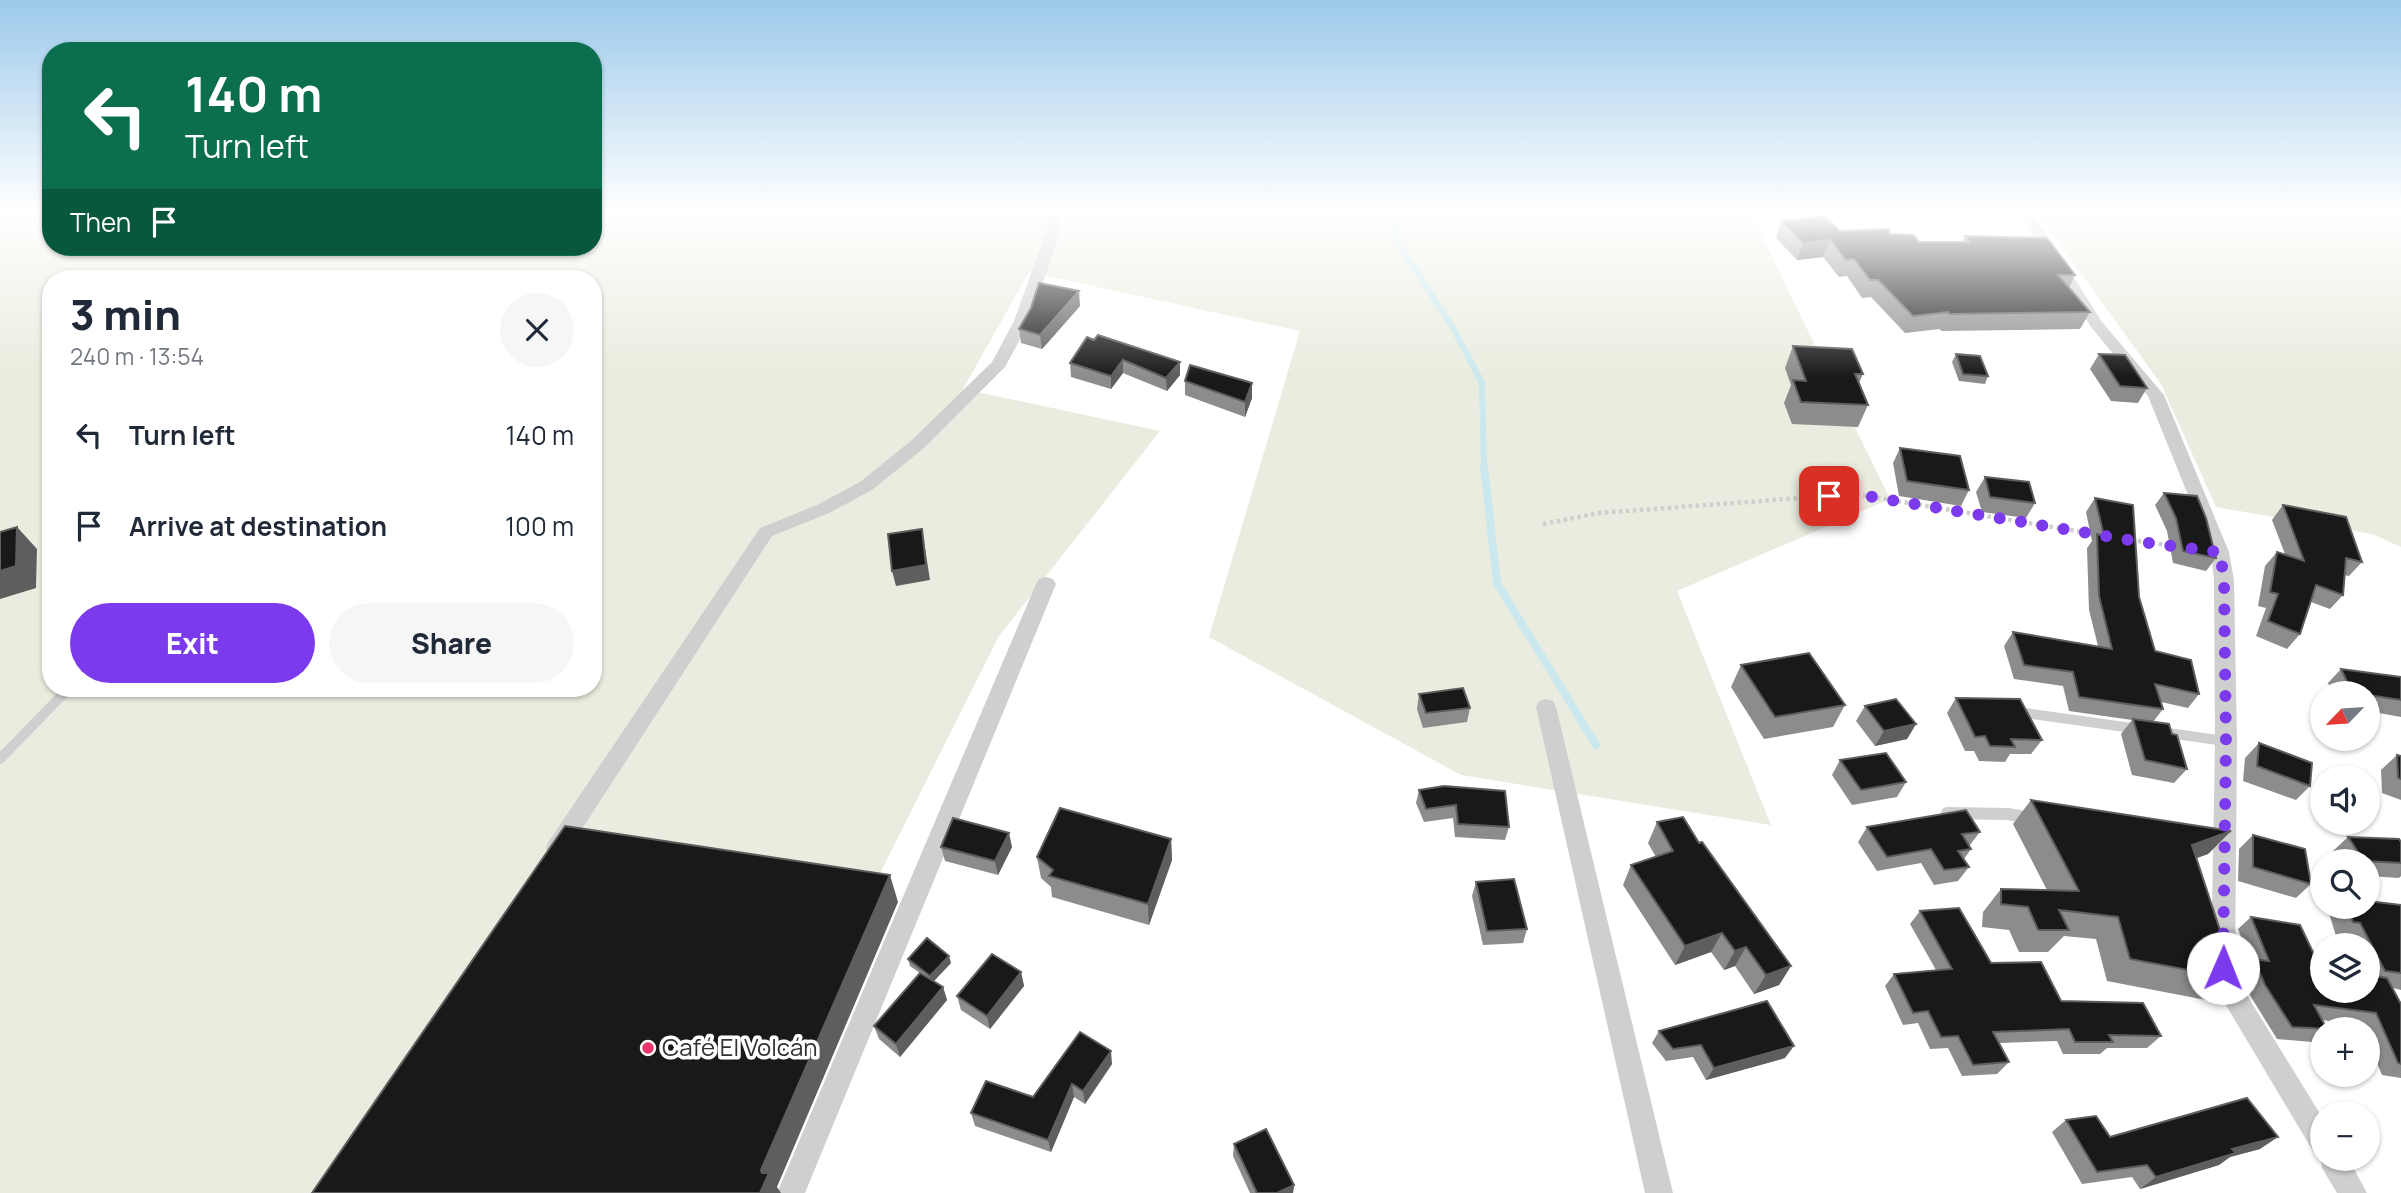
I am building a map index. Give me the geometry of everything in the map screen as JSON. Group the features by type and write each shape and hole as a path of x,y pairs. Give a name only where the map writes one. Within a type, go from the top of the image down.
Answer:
{"street":[{"path":"543,869 766,532 823,509 866,486 918,444 999,364 1022,321 1041,266"},
{"path":"2059,266 2096,324 2156,395 2220,552 2224,580 2226,741 2218,847 2223,968 2235,999 2310,1122"},
{"path":"791,1193 1046,584"},
{"path":"1546,706 1659,1193"},
{"path":"2340,1171 2353,1193"}],"lane":[{"path":"0,759 60,697"},
{"path":"2025,713 2226,741"},
{"path":"1947,813 2008,814 2049,821"}],"path":[{"path":"1543,524 1599,513 1855,494 2099,535"},
{"path":"2127,540 2180,547"}],"shaded area":[{"path":"0,266 1776,266 1890,499 1677,591 1771,825 1461,775 1209,637 1300,331 1029,272 963,389 1160,431 999,636 798,1037 597,1193 0,1193"},
{"path":"2075,266 2401,266 2401,547 2372,534 2216,507 2161,384"}],"building":[{"path":"1859,266 2068,266 2075,275 2058,275 2090,312 1948,312 1913,316 1878,280 1870,280"},
{"path":"1039,283 1079,291 1040,335 1019,329 1031,308"},
{"path":"1098,335 1180,362 1166,378 1123,360 1111,376 1070,363 1087,337 1094,340"},
{"path":"1793,346 1852,349 1863,374 1855,374 1868,405 1801,402 1793,380 1806,381"},
{"path":"1956,354 1980,356 1988,376 1963,374"},
{"path":"2099,354 2125,355 2147,388 2120,386"},
{"path":"1190,365 1252,383 1245,402 1185,381"},
{"path":"1900,448 1960,456 1969,490 1907,481"},
{"path":"1985,477 2029,482 2035,503 1990,497"},
{"path":"2164,493 2197,496 2206,518 2216,558 2183,551 2176,518"},
{"path":"2095,498 2133,505 2139,597 2155,651 2191,660 2199,694 2155,684 2163,709 2079,697 2073,672 2024,665 2013,632 2112,649 2099,596 2097,534 2104,536"},
{"path":"2283,505 2346,517 2362,562 2346,558 2343,595 2316,585 2300,634 2268,621 2278,594 2270,592 2277,552 2304,561"},
{"path":"17,527 16,566 0,571 0,532"},
{"path":"922,529 926,565 892,571 888,534"},
{"path":"1809,653 1845,705 1775,717 1741,665"},
{"path":"2341,669 2401,677 2401,700 2380,697 2380,681 2347,681"},
{"path":"1463,688 1470,708 1426,713 1419,694"},
{"path":"1956,698 2020,699 2042,740 2011,739 2015,747 1990,746 1985,736 1975,737"},
{"path":"1896,699 1916,724 1884,731 1865,706"},
{"path":"2133,719 2169,724 2172,734 2177,735 2187,769 2145,760"},
{"path":"2259,743 2312,763 2310,786 2257,766"},
{"path":"1886,753 1906,782 1861,790 1840,760"},
{"path":"2397,755 2401,756 2401,779 2398,778"},
{"path":"1444,786 1505,791 1509,827 1458,824 1456,805 1426,809 1419,790"},
{"path":"2031,800 2231,831 2192,845 2236,979 2130,959 2118,917 2059,910 2069,930 2038,930 2028,907 2001,904 2001,889 2079,891"},
{"path":"1060,808 1171,839 1148,904 1049,876 1053,870 1037,857"},
{"path":"1966,810 1980,832 1962,834 1971,849 1958,851 1969,867 1944,870 1931,849 1887,857 1867,827"},
{"path":"1683,817 1699,843 1702,842 1791,966 1766,975 1746,947 1735,951 1722,933 1685,946 1631,865 1673,851 1657,822"},
{"path":"953,818 1009,833 995,861 941,847"},
{"name":"Café El Volcán","path":"565,826 890,875 761,1170 762,1173 769,1173 760,1193 312,1193"},
{"path":"2253,835 2305,849 2310,884 2253,867"},
{"path":"2348,837 2399,839 2401,863 2380,862 2380,849 2356,849"},
{"path":"1514,879 1527,929 1487,931 1476,882"},
{"path":"2380,902 2401,905 2401,973 2385,971 2380,961 2380,933 2365,933 2360,923 2353,922 2352,919 2380,919"},
{"path":"1959,908 1991,963 2041,962 2061,1001 2143,1003 2161,1036 2109,1035 2113,1042 2075,1042 2069,1029 1993,1032 2009,1062 1973,1065 1958,1036 1941,1037 1928,1011 1913,1013 1894,974 1952,969 1920,911"},
{"path":"2251,917 2300,925 2310,946 2310,1003 2380,1003 2380,977 2387,978 2401,1004 2401,1064 2398,1063 2376,1013 2314,1005 2320,1017 2310,1017 2310,1028 2292,1027 2265,985 2254,959 2269,961"},
{"path":"927,938 949,956 930,976 908,959"},
{"path":"992,954 1021,972 987,1016 957,996"},
{"path":"920,973 943,987 896,1044 874,1026"},
{"path":"1767,1001 1794,1046 1714,1068 1701,1045 1673,1049 1659,1031"},
{"path":"1080,1032 1111,1051 1083,1091 1072,1084 1048,1140 971,1113 986,1081 1033,1097"},
{"path":"2247,1098 2278,1137 2232,1149 2236,1153 2156,1177 2147,1165 2097,1172 2066,1120 2096,1116 2110,1137"},
{"path":"1266,1129 1294,1185 1277,1193 1257,1193 1234,1144"}],"waterway":[{"path":"1412,266 1453,328 1482,383 1484,467"},
{"path":"1484,465 1497,583 1596,745"}],"place":[{"name":"Café El Volcán","path":"648,1048"}],"route":[{"path":"1829,496 1855,494 2141,542 2220,552 2224,580 2226,741 2223,968"}]}
